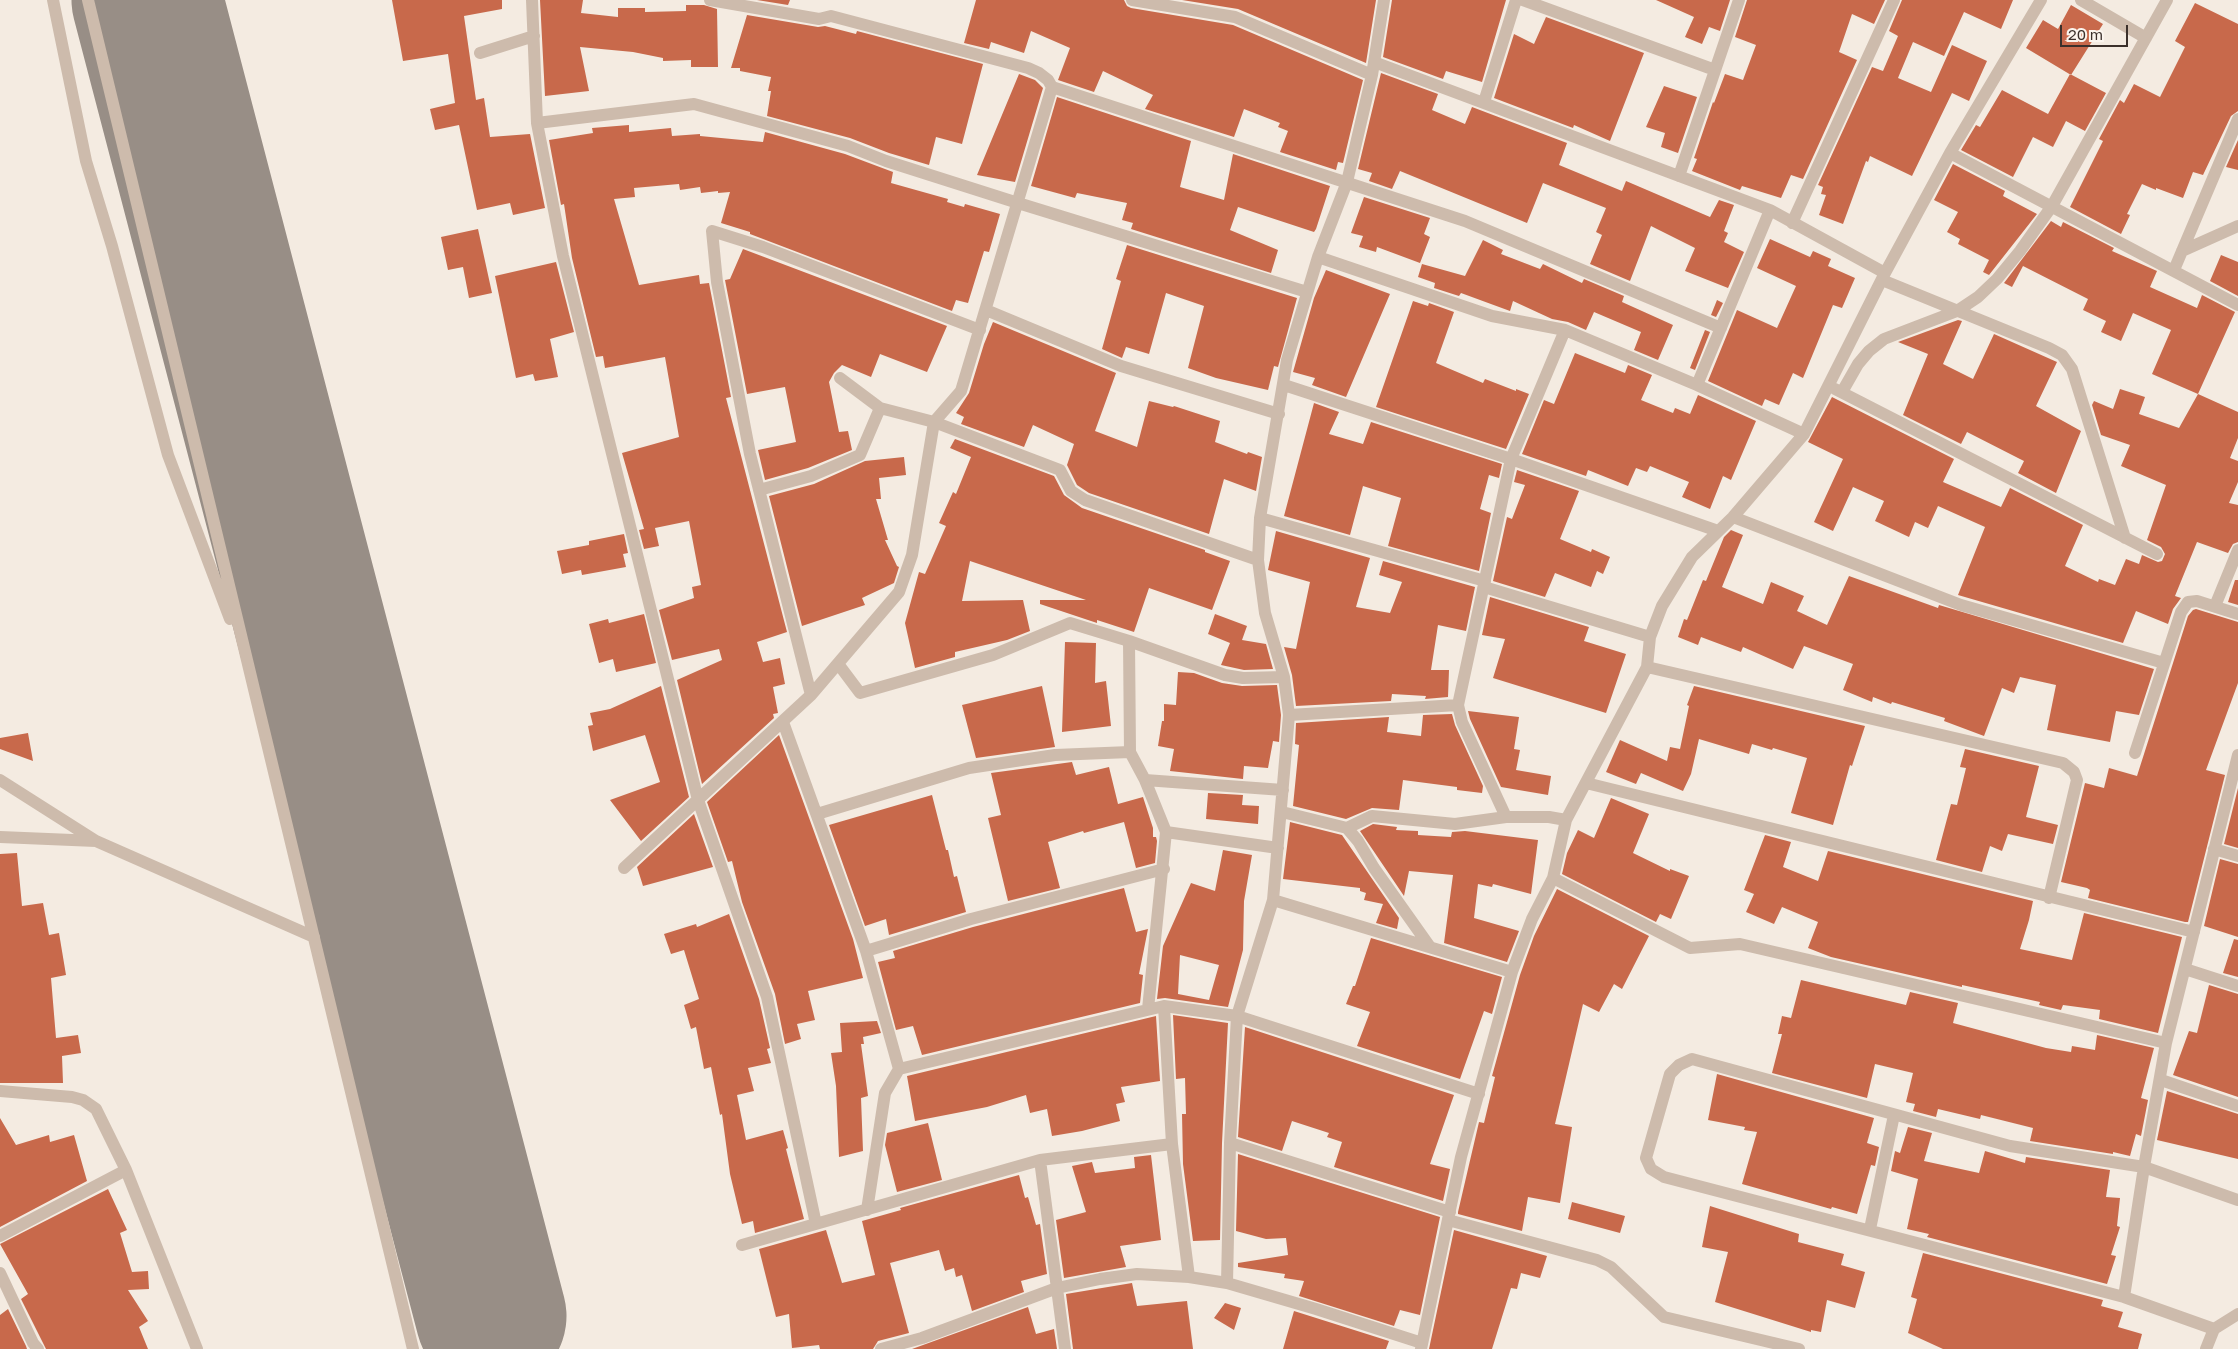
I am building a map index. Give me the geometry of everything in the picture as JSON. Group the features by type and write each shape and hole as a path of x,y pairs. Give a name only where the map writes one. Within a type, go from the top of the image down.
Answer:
{"street":[{"path":"53,0 86,161 112,246 168,455 249,669"},
{"path":"88,0 413,1349"},
{"path":"532,0 537,123 563,256 698,800 767,996 816,1224"},
{"path":"710,0 819,19 831,16 1028,68 1043,76 1052,87 1465,222 1720,328"},
{"path":"1132,0 1235,16 1372,75"},
{"path":"1227,1284 1230,1143 1237,1016 1273,900 1289,715 1284,677 1264,614 1258,560 1260,518 1287,360 1318,257 1347,182 1372,75 1384,0"},
{"path":"1484,102 1516,0"},
{"path":"1523,0 1715,70"},
{"path":"1679,176 1739,0"},
{"path":"1792,222 1894,0"},
{"path":"881,1349 923,1344 1057,1288 1136,1274 1189,1276 1227,1284 1316,1308 1421,1346 1462,1157 1512,972 1532,919 1552,878 1566,820 1647,667 1650,638 1662,606 1692,557 1733,517 1804,434 1883,276 1950,153 2041,0"},
{"path":"2082,0 2146,38"},
{"path":"1842,392 1858,364 1869,351 1884,339 1957,311 1978,297 1997,279 2020,251 2052,206 2167,0"},
{"path":"480,53 534,36"},
{"path":"1374,62 1770,210 1883,276 1957,311 2062,355 2072,369 2125,538"},
{"path":"624,868 811,695 839,665 899,592 912,555 934,422 961,391 1052,87"},
{"path":"537,123 694,104 848,146 886,161 1018,203 1308,292"},
{"path":"2174,270 2238,119"},
{"path":"1950,153 2238,305"},
{"path":"1697,385 1770,210"},
{"path":"2182,251 2238,226"},
{"path":"811,695 750,454 717,282 712,232 762,247 980,330"},
{"path":"1318,257 1492,316 1565,330 1697,385 1804,434"},
{"path":"986,310 1121,366 1279,414"},
{"path":"1506,817 1462,722 1458,705 1511,459 1565,330"},
{"path":"840,378 880,408 934,422 1060,470 1071,491 1085,500 1258,560"},
{"path":"1284,385 1511,459 1718,531"},
{"path":"1828,386 2157,554"},
{"path":"759,490 811,476 860,455 880,408"},
{"path":"1733,517 1961,605 2164,663"},
{"path":"1260,518 1484,584 1650,638"},
{"path":"2215,606 2238,550"},
{"path":"2134,753 2181,612 2188,602 2197,601 2238,614"},
{"path":"839,665 860,693 993,655 1070,623 1129,641 1225,675 1244,678 1284,677"},
{"path":"1129,641 1130,752 1145,780 1166,832 1164,869 1148,1010"},
{"path":"1647,667 2063,764 2074,772 2077,780 2050,898"},
{"path":"1289,715 1458,705"},
{"path":"784,722 866,951 899,1069 886,1094 867,1210"},
{"path":"817,814 969,768 1055,755 1130,752"},
{"path":"2124,1297 2144,1167 2166,1044 2237,763"},
{"path":"0,780 96,841 314,937"},
{"path":"1145,780 1283,790"},
{"path":"1586,783 2194,932"},
{"path":"1282,812 1347,828 1358,841 1374,868 1430,947"},
{"path":"1347,828 1372,816 1455,824 1506,817 1549,817 1566,820"},
{"path":"1166,832 1278,848"},
{"path":"0,837 96,841"},
{"path":"2214,849 2238,856"},
{"path":"866,951 971,919 1164,869"},
{"path":"1552,878 1690,948 1740,944 2166,1044"},
{"path":"1273,900 1512,972"},
{"path":"2185,969 2238,986"},
{"path":"899,1069 1164,1006 1237,1016 1479,1094"},
{"path":"1164,1006 1172,1144 1189,1276"},
{"path":"2214,1329 2124,1297 1870,1229 1664,1177 1651,1169 1646,1158 1670,1074 1679,1065 1692,1059 2010,1146 2144,1167 2238,1200"},
{"path":"2161,1080 2238,1106"},
{"path":"0,1091 72,1097 84,1100 96,1109 126,1170 197,1349"},
{"path":"1870,1229 1894,1114"},
{"path":"1230,1143 1449,1216 1597,1260 1611,1267 1664,1317 1799,1349"},
{"path":"742,1245 1040,1160 1172,1144"},
{"path":"1040,1160 1064,1349"},
{"path":"0,1236 126,1170"},
{"path":"0,1273 33,1343 38,1349"},
{"path":"2206,1349 2214,1329 2238,1314"}],"building":[{"path":"392,0 502,0 502,9 464,16 476,100 484,98 490,137 530,134 545,208 513,215 510,203 477,210 459,125 435,130 430,109 455,103 448,54 403,61"},
{"path":"540,0 583,0 581,13 618,17 618,8 645,8 645,12 686,11 686,5 704,5 717,9 718,67 691,67 691,60 663,61 663,58 633,52 580,47 589,91 545,96"},
{"path":"757,0 790,0 788,5"},
{"path":"976,0 1124,0 1127,6 1131,8 1233,25 1363,80 1343,163 1338,162 1336,170 1280,152 1288,131 1278,127 1280,123 1244,109 1234,137 1145,109 1153,95 1103,71 1094,92 1058,80 1070,48 1031,31 1024,53 991,42 989,49 964,43"},
{"path":"1182,0 1376,0 1366,63 1238,9"},
{"path":"1392,0 1506,0 1482,82 1446,71 1443,79 1383,57"},
{"path":"1656,0 1730,0 1720,31 1709,27 1702,44 1685,37 1694,17"},
{"path":"1747,0 1885,0 1874,24 1852,14 1839,52 1857,60 1803,179 1791,175 1781,198 1742,186 1740,190 1692,171 1697,159 1694,158 1713,102 1725,74 1743,80 1756,45 1735,37"},
{"path":"1902,0 2013,0 2001,29 1964,12 1944,56 1913,42 1898,78 1931,92 1952,45 1987,61 1969,101 1952,93 1912,176 1870,156 1868,162 1866,161 1843,224 1819,215 1826,195 1821,194 1823,187 1818,185 1872,67 1883,71 1898,36 1889,31"},
{"path":"2195,3 2238,24 2238,111 2231,116 2203,175 2193,172 2183,198 2142,184 2127,214 2130,215 2121,234 2070,207 2103,141 2099,139 2120,100 2124,103 2134,84 2160,97 2185,47 2175,41"},
{"path":"2071,5 2103,24 2071,75 2026,48 2043,20 2058,29"},
{"path":"747,15 818,27 825,26 856,34 857,31 983,64 962,144 936,137 929,165 889,153 850,138 767,116 771,91 768,91 771,77 740,71 740,68 731,68"},
{"path":"1546,17 1644,53 1610,141 1574,125 1573,128 1494,98 1514,34 1534,44"},
{"path":"1381,73 1438,94 1432,110 1465,124 1472,107 1567,143 1559,165 1622,191 1626,181 1710,217 1719,200 1734,205 1724,231 1728,233 1724,242 1744,252 1728,288 1685,271 1695,248 1651,226 1630,281 1590,264 1602,235 1596,232 1606,208 1543,183 1527,223 1400,171 1392,189 1369,181 1372,173 1358,169"},
{"path":"1019,74 1035,80 1043,88 1015,182 977,175"},
{"path":"2070,74 2106,93 2085,131 2066,121 2053,147 2033,137 2013,177 1961,150 1976,125 1980,127 2002,90 2048,114"},
{"path":"1664,86 1697,97 1678,153 1661,147 1665,133 1646,127"},
{"path":"1057,97 1191,141 1180,187 1224,200 1233,154 1330,186 1316,229 1314,232 1238,207 1230,230 1278,250 1271,273 1131,229 1133,223 1122,220 1127,203 1077,193 1075,198 1031,186"},
{"path":"629,125 629,132 671,128 672,136 700,134 700,136 763,142 765,132 845,154 893,172 891,183 948,199 947,202 964,207 965,204 1000,214 989,252 984,251 968,303 956,300 952,311 750,234 750,232 721,223 730,192 701,193 700,187 680,190 679,184 634,188 635,197 614,199 639,285 699,275 700,284 709,283 731,397 726,398 787,632 757,642 763,662 780,658 785,684 773,687 778,713 773,714 774,718 702,784 677,680 722,660 719,649 672,660 659,610 694,598 692,587 701,585 689,521 655,528 659,546 644,549 639,530 644,529 622,453 679,437 665,357 605,368 603,356 596,357 572,258 564,204 561,205 549,140 593,133 592,128"},
{"path":"2238,140 2238,170 2226,167"},
{"path":"1953,164 2005,191 2003,196 2037,214 1989,275 1983,272 1989,260 1958,244 1960,239 1947,232 1958,212 1934,200"},
{"path":"1364,197 1430,218 1424,234 1430,237 1420,263 1377,247 1376,252 1359,247 1363,236 1351,233"},
{"path":"2051,221 2061,227 2063,222 2114,248 2112,251 2157,271 2150,287 2197,308 2202,295 2235,312 2198,394 2152,374 2171,330 2133,313 2121,341 2101,332 2106,321 2083,310 2088,299 2023,266 2012,287 2004,283"},
{"path":"478,229 492,293 469,298 463,267 448,270 441,237"},
{"path":"1770,239 1810,257 1813,251 1831,259 1828,266 1855,278 1842,308 1833,305 1803,378 1793,373 1779,405 1765,399 1762,406 1708,381 1737,310 1777,328 1796,286 1757,268"},
{"path":"1483,240 1503,250 1501,254 1540,269 1543,264 1582,283 1584,279 1624,296 1622,302 1673,325 1658,360 1634,350 1641,332 1594,312 1586,330 1568,322 1552,319 1513,301 1510,311 1461,293 1459,296 1434,288 1435,283 1418,277 1422,264 1465,276"},
{"path":"1127,245 1297,298 1278,367 1274,366 1268,390 1216,378 1188,368 1204,306 1166,293 1149,354 1126,347 1122,358 1102,349 1121,281 1116,279"},
{"path":"743,249 947,326 927,372 880,354 871,377 842,365 829,382 839,432 848,431 852,450 808,468 765,480 758,450 796,442 785,387 747,394 725,280 730,279"},
{"path":"2221,255 2238,262 2238,296 2210,281"},
{"path":"556,262 574,332 550,339 558,377 535,381 533,374 516,378 495,276"},
{"path":"1326,270 1390,294 1346,397 1312,385 1315,378 1293,372 1314,298"},
{"path":"1717,300 1723,303 1716,317 1711,315"},
{"path":"1413,301 1428,306 1429,303 1454,312 1436,363 1483,383 1485,379 1529,394 1506,449 1376,407"},
{"path":"1958,320 1962,321 1943,364 1973,379 1994,334 2057,362 2036,406 2081,431 2056,493 2018,473 2024,461 1967,432 1961,444 1903,415 1928,354 1898,342"},
{"path":"993,322 1116,373 1095,431 1137,447 1149,401 1174,406 1220,421 1215,442 1247,454 1248,452 1262,457 1256,491 1224,479 1209,534 1089,493 1077,485 1067,465 1074,444 1033,425 1024,447 961,424 964,417 956,413 969,393"},
{"path":"1705,330 1710,332 1695,370 1690,368"},
{"path":"1575,353 1625,373 1628,365 1652,375 1641,400 1673,413 1675,408 1690,414 1698,395 1756,421 1731,480 1723,476 1710,509 1682,497 1689,482 1650,466 1647,472 1636,468 1628,486 1588,470 1586,476 1522,454 1544,400 1554,404"},
{"path":"2120,389 2145,397 2139,414 2179,428 2198,394 2238,412 2238,438 2230,458 2238,461 2238,482 2229,503 2238,505 2238,542 2233,544 2228,553 2197,542 2175,596 2181,598 2173,609 2168,624 2136,611 2123,643 1958,595 1985,527 1938,506 1928,528 1915,522 1909,537 1875,521 1884,501 1853,487 1833,531 1814,522 1843,459 1808,442 1832,397 1954,459 1943,482 2001,507 2010,488 2083,525 2065,566 2098,582 2099,579 2115,585 2126,559 2139,564 2142,555 2158,562 2162,561 2165,554 2161,547 2147,540 2166,485 2121,466 2130,445 2101,435 2092,405 2094,401 2113,409"},
{"path":"1314,403 1339,412 1329,434 1363,444 1371,422 1502,464 1499,478 1489,475 1480,509 1491,513 1479,571 1388,546 1401,498 1363,486 1350,535 1284,516"},
{"path":"955,439 1054,476 1064,495 1082,508 1205,550 1205,552 1230,561 1212,610 1149,588 1134,632 1097,620 1097,623 1040,604 1040,600 1086,600 970,561 962,601 1023,600 1030,631 1007,640 955,652 955,657 915,668 905,623 919,572 925,574 946,526 939,523 953,492 956,494 971,457 950,448"},
{"path":"904,457 906,475 879,478 881,499 876,499 888,540 885,540 899,567 894,583 862,598 865,605 802,626 769,496 814,484 865,461"},
{"path":"1517,470 1579,491 1560,539 1591,552 1592,549 1610,557 1603,574 1597,571 1591,587 1555,573 1545,597 1493,581 1507,517 1512,519 1525,485 1514,482"},
{"path":"1731,530 1743,535 1722,587 1763,604 1771,582 1804,596 1797,611 1827,625 1849,576 1938,608 1939,605 2154,669 2139,715 2116,711 2110,742 2047,730 2056,685 2020,677 2014,693 2002,688 1984,736 1944,721 1945,718 1892,702 1891,704 1873,697 1872,702 1843,690 1853,664 1804,646 1793,669 1743,647 1741,652 1701,637 1698,645 1678,637 1684,619 1687,620 1703,580 1706,581 1724,537"},
{"path":"1276,531 1370,558 1356,607 1390,613 1402,582 1379,575 1383,561 1475,587 1466,631 1438,625 1431,670 1449,670 1448,697 1425,699 1426,696 1392,694 1391,701 1296,706 1292,675 1284,647 1296,649 1310,582 1268,570"},
{"path":"624,534 628,553 623,554 626,567 582,575 581,570 562,574 557,551 589,545 589,541"},
{"path":"2235,580 2238,580 2238,605 2228,602"},
{"path":"1490,597 1589,627 1584,641 1626,654 1606,713 1493,678 1505,639 1482,635"},
{"path":"2196,609 2238,622 2238,683 2206,770 2225,775 2188,922 2185,922 2088,898 2090,890 2087,888 2061,882 2085,783 2104,788 2109,768 2137,776 2188,616"},
{"path":"644,614 656,663 616,672 613,659 599,663 589,624 608,619 609,623"},
{"path":"1215,614 1247,626 1242,640 1266,644 1273,669 1244,670 1221,665 1230,643 1208,634"},
{"path":"1065,642 1096,643 1095,683 1106,681 1111,726 1062,732"},
{"path":"1178,672 1194,673 1222,683 1242,686 1277,685 1281,715 1279,742 1273,741 1268,768 1244,766 1243,779 1170,771 1174,749 1158,746 1162,721 1164,721 1164,704 1176,705"},
{"path":"661,686 689,797 641,841 610,800 660,782 645,735 593,751 588,726 593,725 590,713 610,709"},
{"path":"1042,686 1055,747 976,758 962,705"},
{"path":"1694,686 1865,726 1852,766 1850,765 1833,825 1791,813 1807,758 1773,748 1772,750 1752,744 1749,754 1699,739 1691,774 1683,791 1641,773 1636,784 1606,772 1620,740 1667,761 1670,747 1680,749 1689,706 1687,705"},
{"path":"1468,711 1519,717 1514,749 1520,750 1516,770 1551,776 1548,795 1501,787"},
{"path":"1452,714 1455,725 1483,786 1482,793 1457,790 1457,787 1403,780 1399,810 1372,808 1346,819 1293,806 1299,745 1295,744 1296,723 1389,717 1387,732 1421,736 1423,715"},
{"path":"28,733 33,761 0,749 0,738"},
{"path":"779,735 853,939 863,978 808,991 815,1020 797,1024 801,1039 785,1044 775,994 742,902 732,861 728,862 707,802"},
{"path":"1965,749 2039,766 2026,817 2058,825 2053,844 2008,834 2002,851 1990,846 1982,872 1936,860 1951,804 1957,805 1966,768 1960,767"},
{"path":"1072,762 1076,775 1109,767 1118,804 1143,797 1153,828 1153,837 1156,837 1157,841 1155,863 1136,868 1124,822 1084,833 1083,831 1048,842 1060,888 1008,901 988,818 1001,815 991,773"},
{"path":"2238,788 2238,848 2224,844"},
{"path":"1208,793 1243,795 1242,805 1259,806 1258,824 1206,819"},
{"path":"932,795 946,850 948,850 954,877 957,876 966,912 889,935 886,919 865,926 829,825"},
{"path":"1611,798 1649,814 1633,853 1670,871 1670,869 1689,876 1671,919 1660,914 1656,922 1562,874 1567,853 1578,830 1594,838"},
{"path":"694,814 713,867 643,886 637,867"},
{"path":"1290,822 1342,835 1399,918 1397,929 1376,923 1383,904 1364,900 1366,893 1360,891 1360,888 1283,879"},
{"path":"1373,824 1397,827 1396,830 1418,831 1418,835 1451,837 1452,832 1465,831 1538,840 1531,894 1493,884 1492,887 1478,884 1474,918 1519,931 1507,962 1444,943 1453,875 1409,871 1404,896 1360,831"},
{"path":"1765,835 1791,842 1783,867 1818,881 1828,851 2033,901 2020,949 2072,960 2084,913 2182,937 2158,1033 2099,1019 2100,1010 2063,1005 2061,1010 2039,1005 2040,1002 1962,985 1962,987 1831,957 1808,948 1818,922 1782,907 1774,924 1746,912 1754,894 1744,890"},
{"path":"1223,850 1252,855 1244,901 1243,950 1228,1007 1165,998 1157,999 1163,946 1191,883 1215,891","holes":["1180,955 1219,965 1209,1000 1178,994"]},
{"path":"17,853 22,906 43,903 49,935 59,933 66,975 51,978 56,1038 78,1035 81,1053 62,1056 63,1083 0,1083 0,854"},
{"path":"2220,859 2238,864 2238,937 2204,926"},
{"path":"1124,888 1136,932 1148,929 1139,974 1143,975 1140,1003 922,1055 913,1026 896,1030 878,962 895,958 893,951 973,927"},
{"path":"1557,889 1649,936 1622,989 1614,984 1599,1012 1583,1004 1555,1124 1572,1127 1560,1203 1528,1197 1522,1231 1458,1214 1458,1212 1479,1122 1484,1123 1495,1077 1492,1076 1520,975 1534,936"},
{"path":"729,914 759,999 770,1048 767,1049 771,1063 748,1068 754,1091 737,1095 746,1140 783,1130 804,1219 755,1233 753,1221 742,1224 730,1174 722,1114 720,1115 711,1067 704,1069 696,1027 691,1029 684,1005 699,999 684,950 671,954 664,934 696,924 697,927"},
{"path":"1371,938 1502,977 1492,1014 1484,1011 1460,1079 1357,1046 1370,1012 1346,1004 1353,986 1355,986"},
{"path":"2234,939 2238,940 2238,977 2223,973"},
{"path":"1801,980 1906,1005 1910,992 1958,1003 1953,1023 2046,1048 2071,1052 2072,1046 2095,1050 2097,1035 2154,1048 2141,1098 2148,1100 2141,1136 2136,1134 2130,1156 2030,1141 2033,1128 1981,1115 1980,1119 1938,1109 1936,1117 1913,1111 1915,1104 1906,1102 1913,1073 1875,1064 1867,1098 1772,1073 1782,1034 1778,1034 1782,1016 1791,1018"},
{"path":"2209,985 2238,994 2238,1097 2173,1075 2189,1031 2197,1033"},
{"path":"1173,1015 1228,1023 1222,1143 1220,1240 1193,1241 1183,1164 1182,1114 1186,1114 1185,1078 1176,1079"},
{"path":"1156,1016 1160,1081 1121,1087 1125,1102 1116,1104 1120,1121 1082,1131 1052,1136 1047,1109 1030,1113 1026,1095 987,1107 915,1121 907,1076"},
{"path":"877,1021 881,1033 863,1037 864,1044 861,1044 868,1096 861,1098 863,1151 839,1157 836,1086 831,1053 842,1052 840,1023"},
{"path":"1245,1027 1454,1095 1430,1164 1450,1169 1443,1201 1334,1167 1342,1142 1327,1137 1329,1133 1292,1121 1282,1151 1238,1137"},
{"path":"1717,1074 1874,1118 1867,1143 1879,1147 1875,1166 1871,1165 1857,1214 1832,1207 1831,1209 1742,1184 1757,1132 1744,1130 1745,1127 1708,1120"},
{"path":"2167,1091 2238,1114 2238,1159 2157,1140"},
{"path":"0,1118 16,1145 49,1135 50,1142 74,1135 87,1181 0,1227"},
{"path":"928,1123 942,1180 897,1192 885,1145 887,1133"},
{"path":"1908,1127 1932,1133 1924,1161 1979,1173 1985,1151 2025,1163 2026,1157 2110,1170 2106,1197 2120,1198 2117,1226 2120,1227 2111,1255 2116,1256 2107,1284 1927,1237 1929,1234 1907,1229 1918,1179 1891,1171 1895,1151 1900,1153"},
{"path":"1238,1154 1440,1217 1420,1315 1400,1310 1394,1326 1299,1296 1304,1281 1284,1278 1285,1274 1238,1267 1238,1263 1288,1255 1286,1238 1266,1239 1236,1231"},
{"path":"1151,1155 1161,1240 1120,1246 1126,1267 1064,1278 1056,1220 1086,1212 1072,1166 1092,1162 1095,1173 1135,1168 1134,1157"},
{"path":"1019,1175 1025,1198 1028,1197 1036,1225 1040,1224 1047,1274 1021,1281 1024,1292 972,1311 962,1275 956,1277 954,1268 945,1271 939,1250 890,1263 909,1333 878,1341 873,1349 820,1349 819,1345 792,1348 789,1314 776,1317 759,1249 826,1230 842,1283 875,1275 862,1221 901,1210 900,1208"},
{"path":"108,1189 127,1230 120,1233 132,1272 148,1271 149,1289 128,1290 148,1321 139,1327 148,1349 46,1349 21,1299 28,1294 0,1244"},
{"path":"1572,1202 1625,1216 1620,1233 1568,1219"},
{"path":"1710,1206 1799,1234 1798,1242 1844,1254 1841,1265 1865,1272 1855,1308 1827,1300 1821,1332 1811,1330 1811,1332 1715,1302 1728,1252 1702,1247"},
{"path":"1454,1230 1547,1256 1540,1278 1521,1273 1517,1289 1511,1288 1492,1349 1429,1349"},
{"path":"1923,1253 2103,1300 2101,1306 2123,1312 2118,1327 2142,1334 2138,1349 1943,1349 1908,1333 1917,1299 1911,1297"},
{"path":"1132,1283 1137,1306 1187,1301 1193,1349 1073,1349 1066,1294"},
{"path":"1225,1303 1241,1308 1234,1330 1214,1318"},
{"path":"1028,1307 1036,1334 1054,1329 1057,1349 912,1349"},
{"path":"8,1309 27,1349 0,1349 0,1315"},
{"path":"1294,1311 1389,1341 1386,1349 1283,1349"}],"runway":[{"path":"147,0 491,1316"}]}
